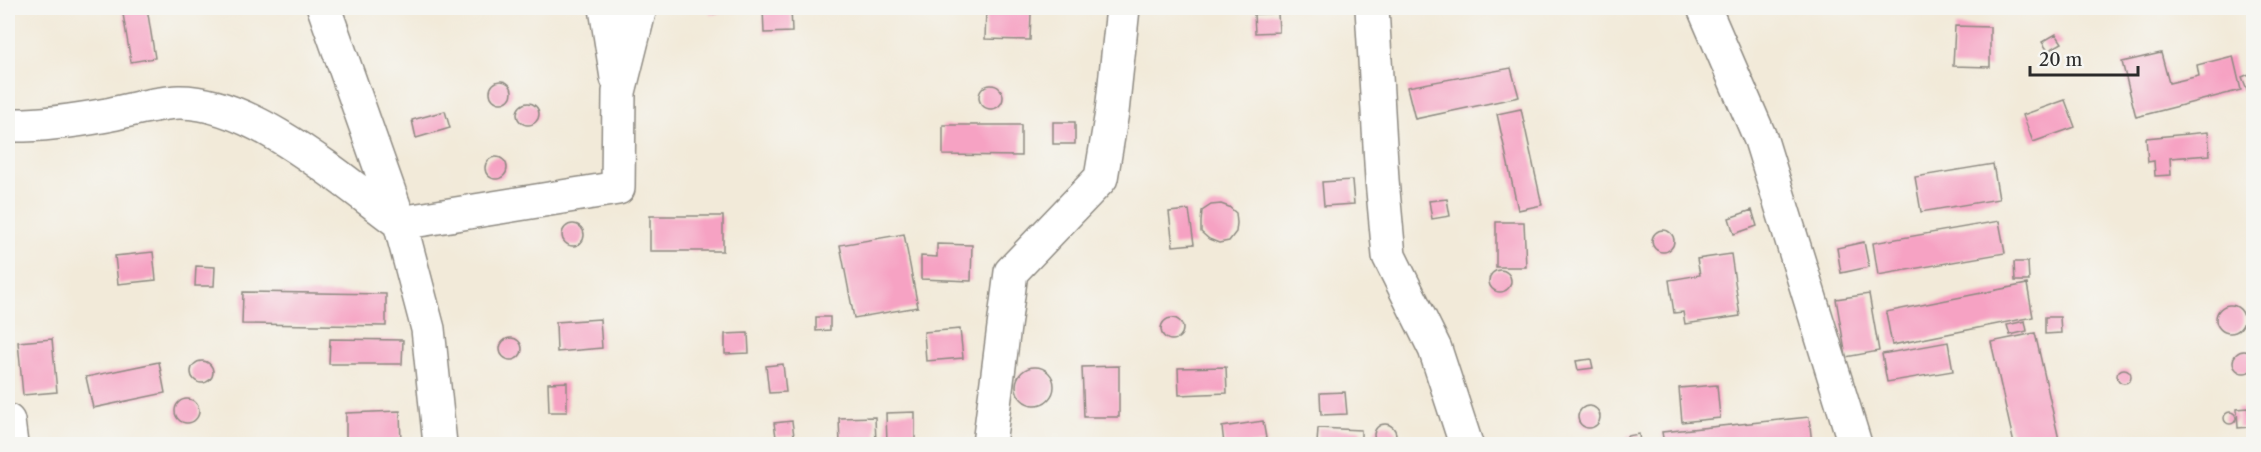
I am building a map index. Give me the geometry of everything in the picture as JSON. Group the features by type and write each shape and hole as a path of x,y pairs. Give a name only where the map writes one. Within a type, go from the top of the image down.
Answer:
{"street":[{"path":"324,8 400,224 428,329 440,444"},
{"path":"8,125 69,121 179,102 206,105 254,122 302,150 400,224 618,188 619,92 606,8"},
{"path":"619,92 640,8"},
{"path":"989,444 1011,272 1101,178 1112,112 1123,8"},
{"path":"1372,8 1389,256 1436,350 1466,444"},
{"path":"1704,8 1761,140 1854,444"},
{"path":"8,421 11,444"}],"building":[{"path":"122,8 147,8 155,58 131,62"},
{"path":"710,8 739,8 739,11 710,14"},
{"path":"763,8 791,8 792,32 764,33"},
{"path":"986,11 1031,13 1030,40 985,39"},
{"path":"1278,13 1279,32 1255,33 1254,14"},
{"path":"1955,26 1990,27 1990,67 1953,66"},
{"path":"2056,34 2062,43 2048,51 2042,42"},
{"path":"2161,53 2169,83 2199,76 2197,65 2233,56 2241,90 2136,117 2122,62"},
{"path":"1511,68 1519,97 1415,119 1407,87"},
{"path":"2254,72 2254,98 2251,99 2242,77"},
{"path":"501,81 509,84 512,92 509,100 501,103 493,100 490,92 493,84"},
{"path":"991,85 1000,88 1003,97 1000,106 991,109 982,106 979,97 982,88"},
{"path":"2065,100 2075,127 2033,142 2023,115"},
{"path":"528,103 536,106 539,114 536,122 528,125 520,122 517,114 520,106"},
{"path":"1521,109 1542,205 1518,210 1497,114"},
{"path":"445,111 450,128 416,138 412,120"},
{"path":"1053,122 1075,122 1075,144 1053,144"},
{"path":"943,125 1021,125 1021,156 943,155"},
{"path":"2208,132 2210,155 2170,158 2171,175 2155,176 2154,161 2148,162 2146,138"},
{"path":"496,157 504,160 507,168 504,176 496,179 488,176 485,168 488,160"},
{"path":"1993,164 1999,199 1921,212 1915,177"},
{"path":"1352,180 1354,204 1324,206 1322,182"},
{"path":"1447,199 1450,216 1432,219 1429,201"},
{"path":"1221,204 1236,213 1237,223 1236,232 1229,241 1219,243 1209,239 1201,232 1201,222 1202,211 1211,205"},
{"path":"1189,210 1194,244 1173,246 1169,212"},
{"path":"1752,210 1757,226 1734,234 1729,218"},
{"path":"650,216 723,216 723,251 650,251"},
{"path":"1999,221 2005,253 1878,275 1873,243"},
{"path":"1496,222 1524,222 1526,267 1496,267"},
{"path":"573,224 581,227 584,235 581,243 573,246 565,243 562,235 565,227"},
{"path":"1663,230 1671,233 1674,241 1671,249 1663,252 1655,249 1652,241 1655,233"},
{"path":"904,234 918,307 854,318 840,245"},
{"path":"1864,242 1869,267 1841,273 1837,248"},
{"path":"937,244 972,245 971,281 921,279 921,256 937,257"},
{"path":"153,252 156,280 118,284 115,256"},
{"path":"1731,254 1740,316 1685,324 1683,312 1674,313 1669,280 1700,275 1697,259"},
{"path":"2014,262 2028,262 2029,281 2015,281"},
{"path":"196,266 215,267 214,286 195,286"},
{"path":"1500,270 1508,273 1511,281 1508,289 1500,292 1492,289 1489,281 1492,273"},
{"path":"2027,284 2033,317 1892,345 1886,312"},
{"path":"243,292 386,294 386,326 242,324"},
{"path":"1869,294 1879,351 1846,357 1836,299"},
{"path":"2230,305 2240,309 2244,319 2240,329 2230,333 2220,329 2216,319 2220,309"},
{"path":"816,317 830,317 830,330 816,331"},
{"path":"2045,317 2060,317 2061,333 2045,334"},
{"path":"1172,318 1180,321 1183,329 1180,337 1172,340 1164,337 1161,329 1164,321"},
{"path":"600,319 602,348 557,352 556,322"},
{"path":"2025,321 2027,331 2010,335 2007,325"},
{"path":"960,329 963,358 926,361 924,332"},
{"path":"748,333 749,353 725,354 725,334"},
{"path":"2035,333 2060,444 2014,444 1991,342"},
{"path":"511,338 519,341 522,349 519,357 511,360 503,357 500,349 503,341"},
{"path":"52,339 57,392 23,395 18,342"},
{"path":"330,339 403,340 402,364 329,364"},
{"path":"1948,342 1953,371 1887,382 1882,354"},
{"path":"2244,351 2252,354 2255,362 2252,370 2244,373 2236,370 2233,362 2236,354"},
{"path":"1591,359 1593,368 1578,370 1576,361"},
{"path":"202,361 210,364 213,372 210,380 202,383 194,380 191,372 194,364"},
{"path":"159,362 165,393 93,408 86,377"},
{"path":"783,364 786,392 769,393 766,366"},
{"path":"1119,366 1119,417 1084,417 1082,367"},
{"path":"1035,367 1048,373 1054,386 1048,399 1035,405 1022,399 1016,386 1022,373"},
{"path":"1226,367 1227,393 1179,395 1178,368"},
{"path":"2121,369 2127,369 2131,376 2127,383 2121,383 2117,379 2117,373"},
{"path":"567,382 567,412 549,412 548,383"},
{"path":"1717,385 1720,418 1682,422 1679,388"},
{"path":"1345,392 1347,414 1321,415 1320,393"},
{"path":"187,399 192,400 198,406 198,416 192,422 187,423 182,422 176,416 175,411 176,406 182,400"},
{"path":"1589,406 1597,409 1600,417 1597,425 1589,428 1581,425 1578,417 1581,409"},
{"path":"2248,408 2250,427 2238,428 2237,409"},
{"path":"400,411 401,444 346,444 346,413"},
{"path":"915,412 915,443 887,444 886,413"},
{"path":"2232,412 2235,413 2235,423 2228,424 2225,423 2224,416 2225,413"},
{"path":"875,417 876,444 840,444 839,418"},
{"path":"1809,417 1812,444 1664,444 1662,432"},
{"path":"792,421 794,436 776,437 774,423"},
{"path":"1263,421 1267,444 1224,444 1222,427"},
{"path":"1385,424 1393,427 1396,435 1393,443 1385,446 1377,443 1374,435 1377,427"},
{"path":"1318,428 1361,430 1361,444 1317,444"},
{"path":"1639,434 1640,444 1628,444 1627,436"}]}
